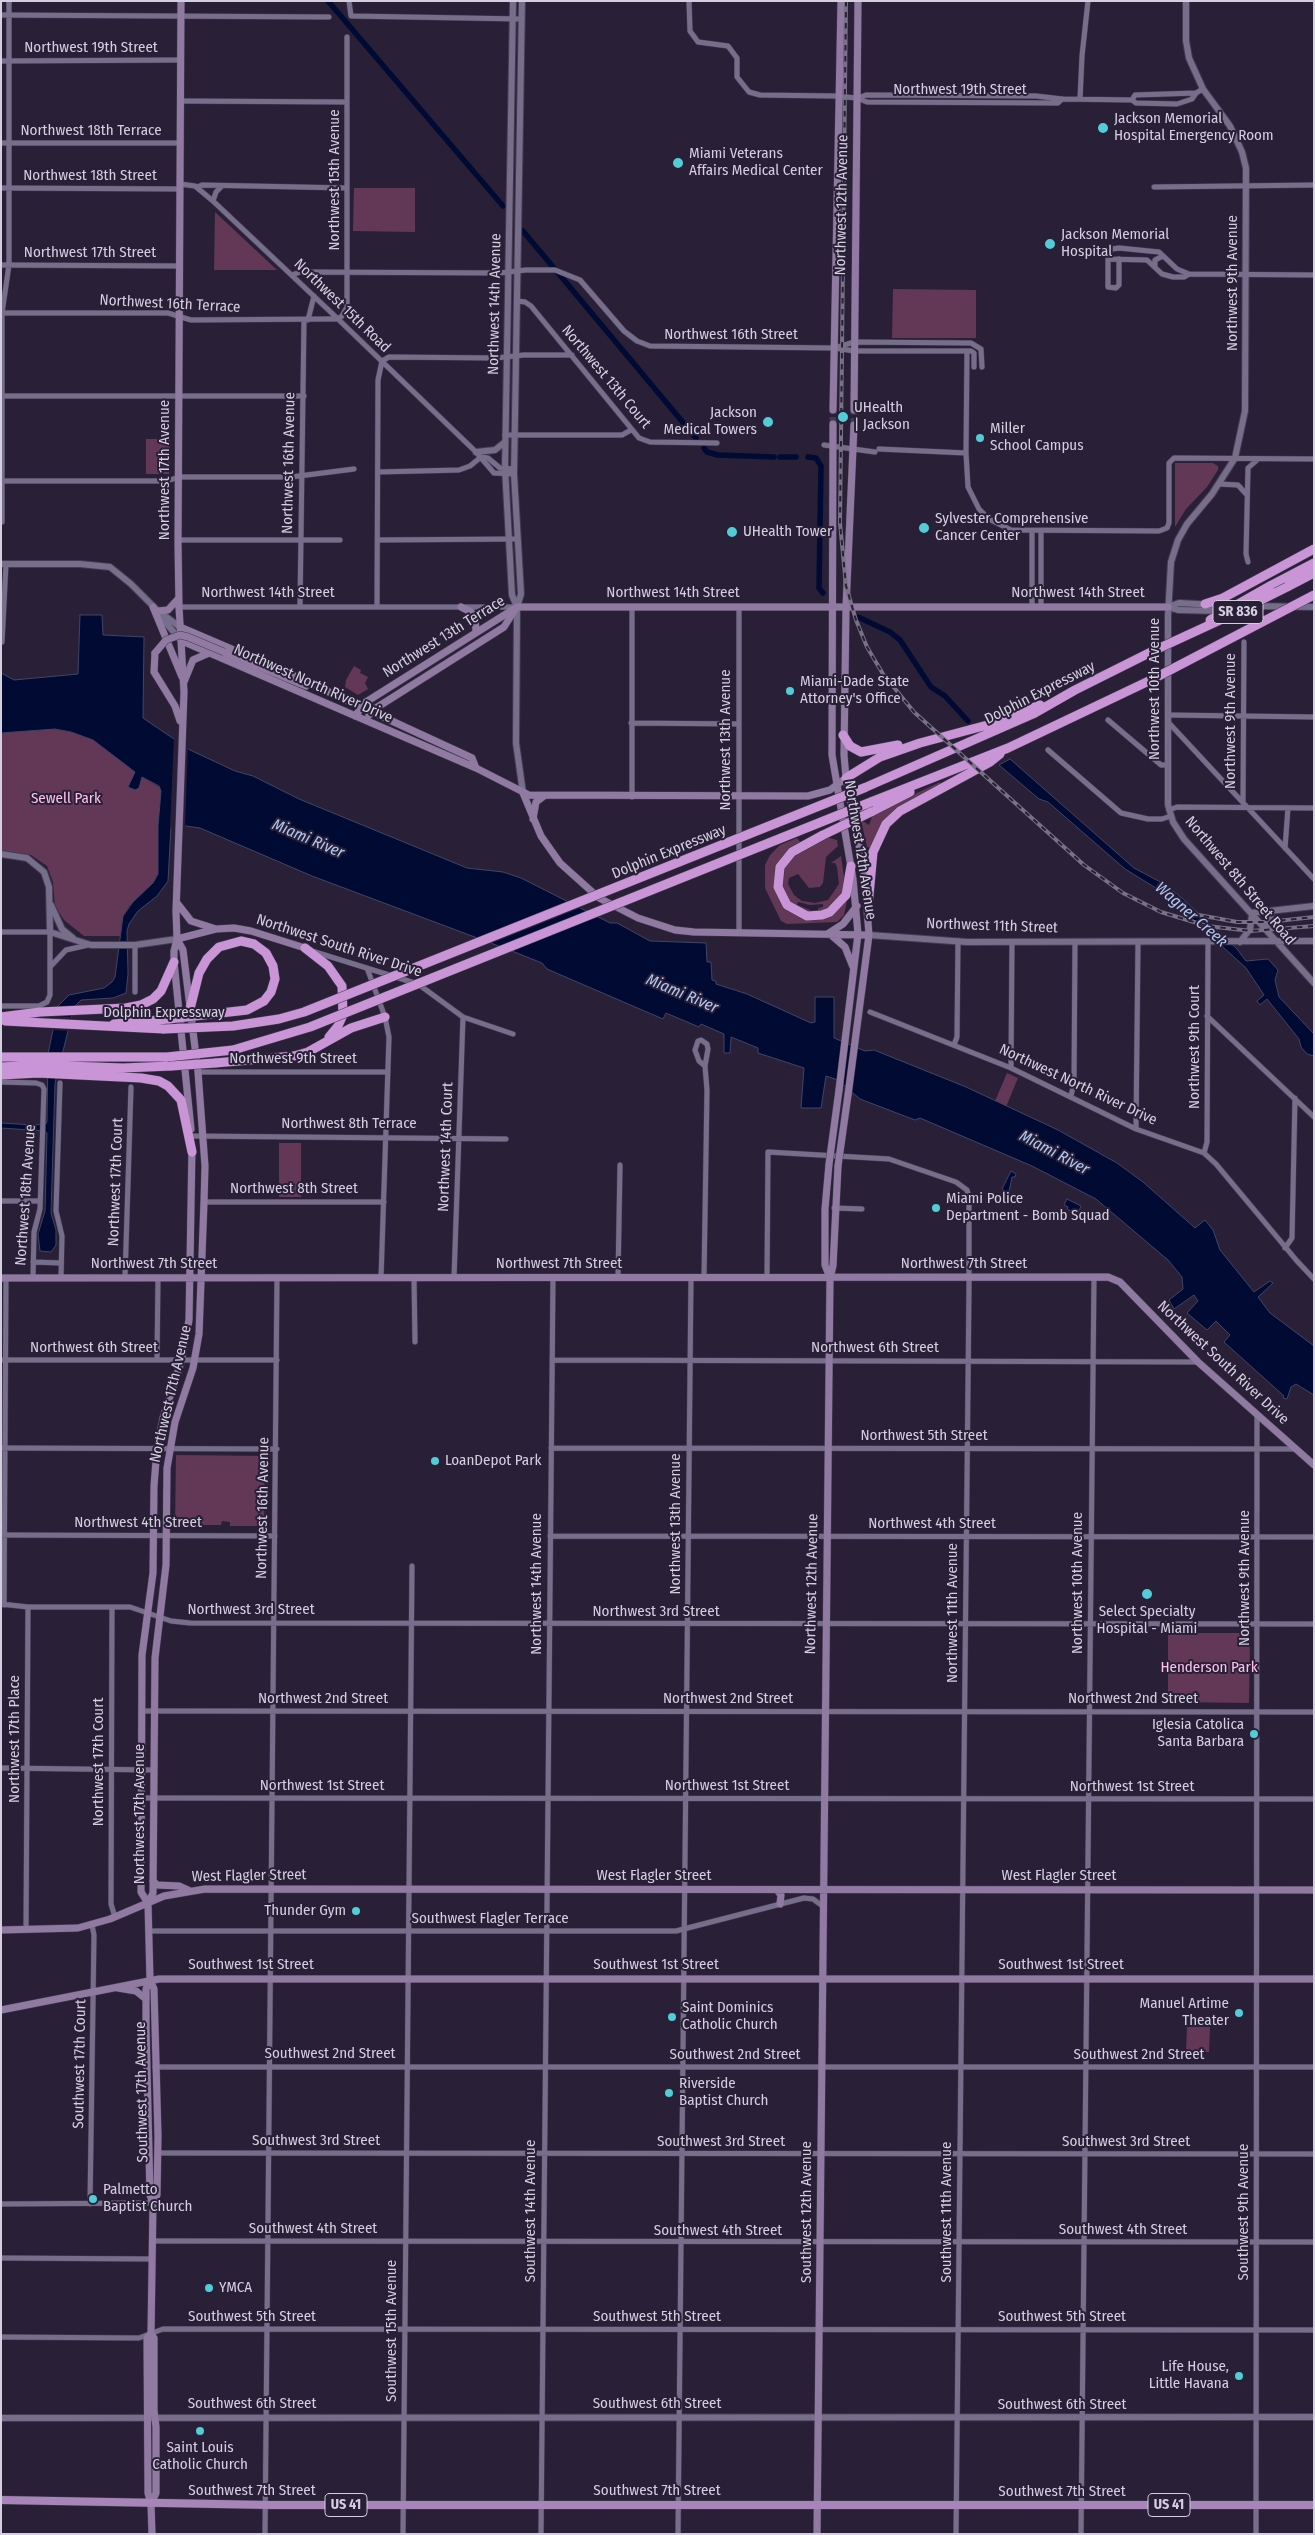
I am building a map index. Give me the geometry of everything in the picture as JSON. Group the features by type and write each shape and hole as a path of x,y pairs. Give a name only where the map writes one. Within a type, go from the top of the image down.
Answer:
{"highway":[{"path":"1205,604 1223,598 1314,549"},
{"path":"1188,633 1314,563"},
{"name":"Dolphin Expressway","path":"1,1021 164,1029 233,1026 279,1019 304,1012 864,788 989,735 1034,714 1075,690 1188,633 1232,616 1314,573"},
{"name":"Dolphin Expressway","path":"1,1057 167,1057 233,1050 310,1027 1008,748 1153,679 1314,595"},
{"path":"846,778 880,757 920,743 1012,717 1075,690"},
{"path":"843,735 850,746 865,753 920,743"},
{"path":"868,906 873,852 886,824 900,811 990,762 1008,748"},
{"path":"851,866 846,895 830,912 822,915 807,916 787,905 780,895 778,882 782,864 797,848 953,770"},
{"path":"93,1026 247,1010 259,1006 271,992 275,978 273,966 266,953 254,944 240,941 219,947 207,959 198,973 190,1009"},
{"path":"305,948 328,966 342,986 343,1014 338,1026 322,1045"},
{"path":"1,1017 55,1011 126,1008 147,1003 164,988 174,962"},
{"path":"68,1071 282,1058 308,1052 351,1028 385,1017"},
{"path":"1,1067 141,1078 164,1083 179,1097 184,1106 188,1140 192,1152"},
{"path":"1,1074 38,1069"}],"main road":[{"name":"Northwest 17th Avenue","path":"178,939 174,950 174,962 192,1152 189,1320 181,1362 166,1407 157,1448 154,1486 153,1573 142,1655 141,1892 148,1902 153,1893 155,1650 165,1580 166,1486 170,1448 194,1360 201,1324 203,1278 203,1136 198,1072 183,950 178,939 176,902 184,682 178,603 181,1"},
{"name":"Northwest 12th Avenue","path":"834,410 841,1"},
{"name":"Northwest 12th Avenue","path":"854,410 858,1"},
{"name":"Northwest 12th Avenue","path":"830,1278 826,1266 825,1209 858,934 857,906 836,786 832,733 833,424"},
{"name":"Northwest 12th Avenue","path":"824,1890 824,1711 830,1278 833,1266 834,1208 838,1166 869,935 868,906 861,852 846,778 843,735 846,607 854,425"},
{"path":"178,603 168,610 155,609 184,682"},
{"path":"461,607 472,612 475,616 476,632"},
{"name":"Northwest 14th Street","path":"517,607 1168,607"},
{"name":"Northwest 13th Terrace","path":"355,716 369,700 517,607"},
{"name":"Northwest 13th Terrace","path":"364,720 371,713 504,627 517,607"},
{"name":"Northwest North River Drive","path":"180,627 290,674 324,692 472,758 476,768"},
{"path":"182,730 175,706 154,672 155,653 164,642 180,636 188,637 289,680 324,692"},
{"name":"Northwest North River Drive","path":"182,641 476,768 523,793"},
{"path":"184,682 193,660 209,653"},
{"path":"533,819 523,793 545,796 632,797 661,797 670,795 814,796 836,786 846,778"},
{"path":"533,819 536,802 545,796"},
{"name":"Northwest 11th Street","path":"533,819 546,844 560,863 592,892 630,915 669,928 694,932 869,935"},
{"path":"176,902 191,921 216,929"},
{"path":"854,970 845,947 829,933 843,924 857,906"},
{"name":"Northwest South River Drive","path":"178,939 216,929 245,929 305,948"},
{"name":"Northwest 7th Street","path":"4,1278 1094,1277 1116,1279"},
{"name":"Northwest South River Drive","path":"1116,1279 1198,1362 1314,1465"},
{"path":"153,1881 157,1885 179,1886 190,1890"},
{"name":"West Flagler Street","path":"1,1930 64,1930 92,1925 148,1902 190,1890 1314,1890"},
{"path":"777,1890 781,1897 780,1904"},
{"name":"Southwest 12th Avenue","path":"817,2534 824,1890"},
{"name":"Southwest 17th Avenue","path":"148,1902 150,1980 154,1989 158,2153 157,2194 153,2203"},
{"name":"Southwest 1st Street","path":"1,2010 150,1980 1314,1979"},
{"name":"Southwest 17th Avenue","path":"150,1980 146,1989 146,1999 150,2195 153,2203 151,2333 147,2338 156,2493 152,2504 152,2534"},
{"path":"115,1987 136,1991 146,1999"},
{"path":"148,2072 155,2067"},
{"path":"150,2144 158,2153"},
{"name":"Southwest 7th Street","path":"1,2500 109,2500 152,2504 266,2505 1314,2505"}],"street":[{"path":"2,522 2,313 9,266 9,1"},
{"path":"349,1 351,16 521,19"},
{"name":"Northwest 14th Avenue","path":"512,1 505,471 512,595 517,607"},
{"name":"Northwest 14th Avenue","path":"522,1 514,471 521,594 517,607 516,743 523,793"},
{"name":"Northwest 19th Street","path":"689,1 690,31 698,42 728,46 736,58 737,77 749,92 760,96 840,96 857,98 911,95 1036,96 1062,99 1132,100 1136,103 1177,104 1192,99 1196,93 1204,89"},
{"path":"1080,99 1082,56 1088,1"},
{"path":"1186,1 1187,49 1204,89"},
{"path":"1,15 329,17"},
{"name":"Northwest 15th Avenue","path":"338,319 344,314 347,307 348,37"},
{"name":"Northwest 19th Street","path":"1,60 180,60"},
{"name":"Northwest 9th Avenue","path":"1171,562 1178,540 1187,524 1219,484 1235,458 1245,411 1246,168 1242,152 1230,126 1204,89"},
{"name":"Northwest 19th Street","path":"1132,100 1135,95 1174,95 1189,91 1196,93"},
{"path":"180,101 347,102"},
{"name":"Northwest 18th Terrace","path":"1,143 180,143"},
{"path":"180,187 197,187 202,185 347,188"},
{"path":"1154,187 1314,185"},
{"path":"213,201 217,190 222,186"},
{"name":"Northwest 18th Street","path":"1,188 180,187"},
{"name":"Northwest 15th Road","path":"197,187 292,275 478,454 488,458 505,471 514,471"},
{"path":"1119,259 1119,285 1116,288 1108,286 1108,258 1110,251 1119,248 1159,252 1179,270 1189,274 1314,275"},
{"path":"1156,267 1154,260 1163,256"},
{"path":"1108,258 1145,259 1162,274 1170,277 1184,277 1189,274"},
{"name":"Northwest 17th Street","path":"1,266 179,266"},
{"name":"Northwest 16th Street","path":"518,271 554,270 566,273 584,284 628,334 650,346 835,348 854,351 967,351"},
{"path":"292,275 300,272 518,271"},
{"path":"306,320 314,296"},
{"name":"Northwest 13th Court","path":"517,301 528,303 640,439 650,442 717,444"},
{"name":"Northwest 16th Terrace","path":"2,313 168,313 190,320 338,319"},
{"name":"Northwest 16th Avenue","path":"300,607 301,475 306,320"},
{"name":"Northwest 16th Street","path":"835,348 854,342 974,344 981,349 982,367"},
{"path":"974,367 974,353 967,351 966,452 968,487 979,509 1001,526 1014,531 1156,531 1166,528 1169,522 1169,463 1174,458 1314,459"},
{"path":"377,607 378,380 382,361 390,357 572,355"},
{"path":"2,396 304,396"},
{"path":"378,472 459,470 470,466 478,454 495,450 505,439 515,435 622,435 631,430"},
{"path":"824,445 853,450 966,452"},
{"path":"1248,562 1246,554 1248,468 1259,458"},
{"path":"2,481 167,481 178,477 291,477 354,469"},
{"path":"1219,484 1238,485 1247,496"},
{"path":"1032,531 1032,606"},
{"path":"1041,531 1041,607"},
{"path":"378,540 518,539"},
{"path":"178,540 340,540"},
{"name":"Northwest 10th Avenue","path":"1170,813 1168,765 1168,607 1171,562"},
{"path":"2,642 4,564"},
{"name":"Northwest North River Drive","path":"4,564 104,566 123,577 155,609 182,641"},
{"name":"Northwest 14th Street","path":"178,603 300,607 517,607"},
{"name":"Northwest 14th Street","path":"1168,607 1179,604 1314,607"},
{"name":"Northwest 13th Avenue","path":"739,606 739,933"},
{"name":"Northwest 14th Street","path":"1168,607 1178,610 1221,611 1231,606"},
{"path":"632,607 632,797"},
{"name":"Northwest North River Drive","path":"155,609 180,627"},
{"name":"Northwest 9th Avenue","path":"1242,801 1244,642"},
{"path":"1168,719 1244,716 1314,717"},
{"path":"1168,719 1314,879"},
{"path":"1108,720 1161,765 1168,765"},
{"path":"631,723 739,724"},
{"path":"1048,750 1121,812 1142,818 1162,819 1177,807 1314,808"},
{"path":"1285,848 1288,808"},
{"name":"Northwest 8th Street Road","path":"1170,813 1184,839 1314,983"},
{"path":"1,854 23,856 38,864 48,882 50,901 50,995 46,1004 1,1006"},
{"path":"50,901 60,926 76,940"},
{"path":"1240,942 1250,929 1252,914 1314,906"},
{"path":"1266,929 1272,911"},
{"path":"50,932 55,927 60,926"},
{"path":"1,932 50,932 91,945"},
{"name":"Northwest 11th Street","path":"869,935 958,941 1012,942 1314,941"},
{"name":"Northwest South River Drive","path":"132,946 178,939"},
{"path":"954,1045 957,1037 958,941"},
{"path":"1011,1068 1012,942"},
{"path":"1071,1096 1074,1083 1076,942"},
{"path":"1136,1129 1138,942"},
{"name":"Northwest 9th Court","path":"1204,1153 1207,1142 1207,1016 1211,942"},
{"path":"50,967 66,950 91,945 132,946 135,992"},
{"name":"Northwest South River Drive","path":"305,948 418,984 463,1017 513,1034"},
{"path":"367,968 385,1017 389,1037 381,1278"},
{"name":"Northwest North River Drive","path":"870,1012 1011,1068 1136,1129 1204,1153 1216,1164 1286,1248 1314,1278"},
{"path":"1207,1016 1314,1117"},
{"name":"Northwest 14th Court","path":"454,1278 463,1017"},
{"path":"704,1278 707,1090 705,1066 708,1049 707,1044 701,1040 698,1041 695,1050 699,1061 705,1066"},
{"name":"Northwest 9th Street","path":"198,1072 388,1072"},
{"name":"Northwest 18th Avenue","path":"1,1082 33,1082 42,1085 44,1092 39,1200 40,1216 34,1232 33,1278"},
{"path":"60,1083 56,1212 62,1236 61,1278"},
{"name":"Northwest 17th Court","path":"125,1278 131,1087"},
{"path":"1286,1248 1292,1238 1295,1098"},
{"name":"Northwest 8th Terrace","path":"191,1136 458,1137 506,1139"},
{"name":"Northwest 11th Avenue","path":"767,1278 768,1152 894,1160 965,1187 970,1197 962,1890"},
{"path":"618,1278 620,1165"},
{"path":"1,1201 39,1200"},
{"name":"Northwest 8th Street","path":"204,1202 384,1202"},
{"path":"834,1208 862,1209"},
{"path":"33,1262 61,1263"},
{"name":"Northwest 10th Avenue","path":"1081,2534 1094,1277"},
{"name":"Northwest 18th Avenue","path":"3,1604 4,1278"},
{"path":"157,1360 158,1278"},
{"name":"Northwest 16th Avenue","path":"265,2534 277,1449 277,1278"},
{"path":"414,1278 415,1342"},
{"name":"Northwest 14th Avenue","path":"547,1889 553,1278"},
{"name":"Northwest 13th Avenue","path":"678,2534 691,1278"},
{"name":"Northwest 6th Street","path":"4,1360 157,1360 181,1362 194,1360 277,1360"},
{"name":"Northwest 6th Street","path":"552,1360 1198,1362"},
{"name":"Northwest 9th Avenue","path":"1257,1416 1257,1890"},
{"path":"3,1448 277,1449"},
{"name":"Northwest 5th Street","path":"551,1448 1297,1449"},
{"name":"Northwest 4th Street","path":"3,1535 275,1536"},
{"name":"Northwest 4th Street","path":"550,1536 1314,1537"},
{"path":"409,1889 412,1566"},
{"name":"Northwest 3rd Street","path":"3,1604 28,1607 136,1608 159,1617 183,1623 1314,1624"},
{"name":"Northwest 17th Place","path":"26,1930 28,1607"},
{"name":"Northwest 17th Court","path":"112,1607 111,1904 114,1917"},
{"name":"Northwest 2nd Street","path":"142,1711 1314,1712"},
{"path":"1,1768 154,1770"},
{"name":"Northwest 1st Street","path":"141,1798 1314,1800"},
{"name":"Southwest 15th Avenue","path":"403,2534 409,1889"},
{"name":"Southwest 14th Avenue","path":"541,2534 547,1889"},
{"name":"Southwest 11th Avenue","path":"956,2534 962,1890"},
{"name":"Southwest 9th Avenue","path":"1256,2534 1257,1890"},
{"name":"Southwest Flagler Terrace","path":"149,1931 546,1932 684,1930 780,1904 811,1898 824,1907"},
{"name":"Southwest 17th Court","path":"90,2204 94,1935 92,1925"},
{"name":"Southwest 2nd Street","path":"155,2067 1314,2067"},
{"name":"Southwest 3rd Street","path":"158,2153 682,2155 1314,2154"},
{"path":"1,2204 153,2203"},
{"name":"Southwest 4th Street","path":"152,2241 681,2243 1314,2242"},
{"path":"1,2258 151,2259"},
{"name":"Southwest 5th Street","path":"1,2337 139,2338 163,2329 1314,2330"},
{"name":"Southwest 6th Street","path":"1,2418 1314,2417"}],"green space":[{"path":"354,188 415,188 415,232 353,231"},
{"path":"215,212 277,270 214,270"},
{"path":"893,289 976,290 976,338 892,338"},
{"path":"146,439 170,439 169,474 146,474"},
{"path":"1175,463 1213,463 1218,466 1218,470 1207,487 1186,509 1175,527"},
{"path":"354,666 361,670 360,673 368,677 365,683 368,689 358,695 345,687 346,680"},
{"name":"Sewell Park","path":"55,729 71,732 93,740 120,759 135,772 129,787 138,784 142,777 159,787 161,791 158,826 158,874 153,883 129,906 122,920 121,936 84,936 64,920 55,906 53,882 47,866 31,855 1,852 1,733"},
{"path":"940,782 942,785 904,806 871,848 867,847 861,820 869,825 873,814"},
{"path":"826,837 837,840 838,846 826,857 823,883 820,887 809,888 798,874 789,878 788,884 794,895 802,901 815,903 828,900 839,884 837,867 835,863 831,863 841,856 844,877 842,895 835,905 819,913 818,908 823,907 823,904 810,905 798,902 797,905 810,910 810,913 804,912 785,898 780,880 782,870 792,856"},
{"path":"797,838 800,842 783,856 775,872 775,887 778,897 790,912 806,919 831,915 847,901 844,915 837,922 787,924 781,921 765,888 765,865 770,855 780,845"},
{"path":"1007,1073 1018,1078 1006,1107 995,1101"},
{"path":"279,1143 301,1143 301,1197 279,1197"},
{"path":"176,1455 265,1456 264,1526 230,1526 230,1522 222,1521 221,1525 175,1525"},
{"name":"Henderson Park","path":"1168,1633 1250,1633 1249,1703 1168,1702"},
{"path":"1187,2027 1210,2027 1209,2052 1186,2052"}],"water":[{"name":"Miami River","path":"80,615 102,615 103,635 144,637 143,718 190,750 235,771 253,776 299,799 467,868 503,872 521,878 610,923 617,923 650,941 706,943 707,962 711,962 712,980 716,981 716,984 747,994 811,1023 815,1022 815,997 834,997 834,1038 865,1051 874,1050 966,1087 1058,1130 1117,1163 1143,1182 1195,1228 1205,1220 1213,1230 1220,1250 1254,1292 1270,1281 1273,1283 1258,1297 1270,1313 1314,1346 1314,1395 1296,1384 1291,1387 1287,1399 1283,1398 1284,1396 1224,1342 1230,1335 1216,1321 1207,1330 1187,1313 1198,1301 1194,1295 1174,1309 1169,1300 1183,1289 1182,1277 1168,1260 1096,1199 1032,1166 920,1118 915,1120 860,1099 838,1080 826,1076 821,1108 801,1108 804,1068 758,1053 758,1048 731,1037 730,1053 724,1053 724,1034 701,1024 699,1027 666,1013 663,1019 547,969 542,963 312,876 200,828 186,826 171,826 168,881 157,896 138,911 129,924 127,931 128,974 126,993 113,998 81,1000 74,1007 55,1083 51,1213 56,1230 56,1245 51,1252 40,1251 38,1234 45,1211 47,1133 45,1131 1,1128 1,1123 46,1124 48,1054 58,1006 69,995 104,988 112,982 115,977 123,916 133,902 153,883 158,874 158,826 161,791 159,786 142,777 139,788 135,790 128,787 135,772 93,740 71,732 55,729 1,733 1,673 14,680 78,674"},
{"name":"Wagner Creek","path":"1010,759 1134,868 1164,884 1183,899 1237,949 1246,961 1268,959 1278,970 1275,980 1279,997 1314,1034 1314,1056 1307,1054 1301,1047 1299,1039 1267,999 1260,1005 1257,1001 1264,995 1246,968 1164,893 1125,869 1048,802 1039,799 999,765"},
{"path":"1011,1171 1016,1174 1015,1177 1012,1177 1009,1192 1006,1192 1002,1189"},
{"path":"1067,1199 1081,1206 1079,1211 1075,1213 1067,1209 1068,1207 1064,1205"}],"pier":[{"path":"174,736 188,746 185,829 170,829"},
{"path":"572,899 585,906 487,945 471,940"},
{"path":"54,1016 74,1017 71,1031 52,1030"}],"waterway":[{"path":"328,1 503,206"},
{"path":"523,231 696,438"},
{"path":"704,448 707,452 718,455 774,457"},
{"path":"780,457 796,457"},
{"path":"808,457 816,458 821,466 819,588 823,593"},
{"name":"Wagner Creek","path":"858,617 890,632 900,640 931,687 945,696 968,721"}],"tunnel":[{"path":"833,410 833,424"},
{"path":"854,410 854,425"}],"railway":[{"path":"846,1 840,523 846,586 856,620 867,647 883,674 914,712 1084,865 1123,893 1161,912 1207,926 1251,931 1314,926"},
{"path":"1182,912 1237,922 1268,922 1314,917"}],"place":[{"name":"Jackson Memorial Hospital Emergency Room","path":"1103,128"},
{"name":"Miami Veterans Affairs Medical Center","path":"678,163"},
{"name":"Jackson Memorial Hospital","path":"1050,244"},
{"name":"UHealth | Jackson","path":"843,417"},
{"name":"Jackson Medical Towers","path":"768,422"},
{"name":"Miller School Campus","path":"980,438"},
{"name":"Sylvester Comprehensive Cancer Center","path":"924,528"},
{"name":"UHealth Tower","path":"732,532"},
{"name":"Miami-Dade State Attorney's Office","path":"790,691"},
{"name":"Miami Police Department - Bomb Squad","path":"936,1208"},
{"name":"LoanDepot Park","path":"435,1461"},
{"name":"Select Specialty Hospital - Miami","path":"1147,1594"},
{"name":"Iglesia Catolica Santa Barbara","path":"1254,1734"},
{"name":"Thunder Gym","path":"356,1911"},
{"name":"Manuel Artime Theater","path":"1239,2013"},
{"name":"Saint Dominics Catholic Church","path":"672,2017"},
{"name":"Riverside Baptist Church","path":"669,2093"},
{"name":"Palmetto Baptist Church","path":"93,2199"},
{"name":"YMCA","path":"209,2288"},
{"name":"Life House, Little Havana","path":"1239,2376"},
{"name":"Saint Louis Catholic Church","path":"200,2431"}]}
